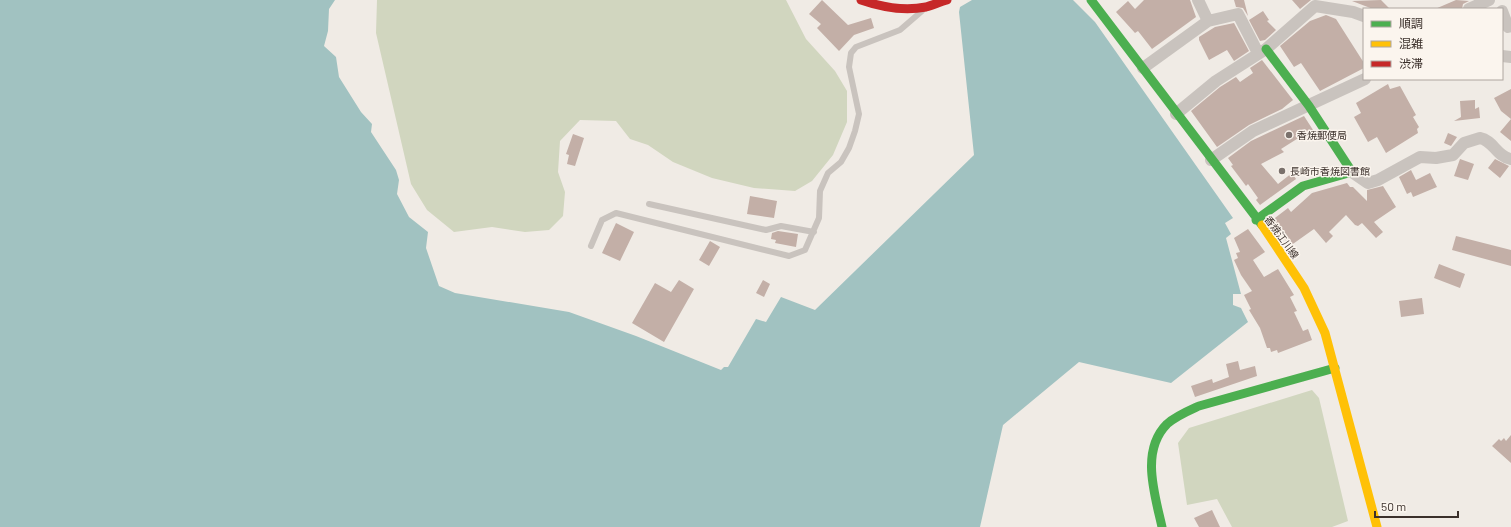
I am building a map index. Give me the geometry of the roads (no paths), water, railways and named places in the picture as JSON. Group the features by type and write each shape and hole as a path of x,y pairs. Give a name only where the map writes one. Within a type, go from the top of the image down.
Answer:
{"street":[{"path":"861,0 882,6 925,7 942,1"},
{"name":"香焼江川線","path":"1091,0 1286,260 1310,297 1319,315 1335,368 1377,527"},
{"path":"1198,0 1208,21"},
{"path":"1471,8 1490,0 1499,8"},
{"path":"1176,114 1216,81 1262,51 1315,6 1353,12 1363,16"},
{"path":"1143,68 1208,21 1238,14 1262,51 1309,106 1352,172 1368,183 1378,180 1420,157 1436,158 1453,155 1464,143 1480,138 1490,142 1500,155 1511,159"},
{"path":"1503,15 1508,27"},
{"path":"1211,160 1252,131 1363,80"},
{"path":"1256,220 1303,186 1352,172"},
{"path":"1162,527 1152,469 1155,442 1163,428 1184,412 1199,406 1335,368"}],"lane":[{"path":"591,246 602,220 616,213 789,256 805,250 819,218 820,191 828,173 840,162 849,148 859,114 849,67 851,53 856,47 900,30 910,23 925,7"},
{"path":"649,204 766,230 781,226 814,232"}],"water":[{"path":"0,0 335,0 329,9 328,31 324,46 336,57 339,77 361,112 372,124 371,132 396,170 399,180 397,194 409,217 428,232 426,248 439,286 455,293 569,312 636,336 721,370 724,367 728,367 756,319 766,322 781,297 815,310 974,155 959,12 960,7 972,0 1073,0 1095,22 1233,218 1225,223 1231,234 1226,238 1241,294 1233,294 1233,305 1241,308 1248,322 1171,383 1079,362 1003,425 980,527 0,527"}],"place":[{"name":"香焼郵便局","path":"1289,135"},
{"name":"長崎市香焼図書館","path":"1282,171"}]}
